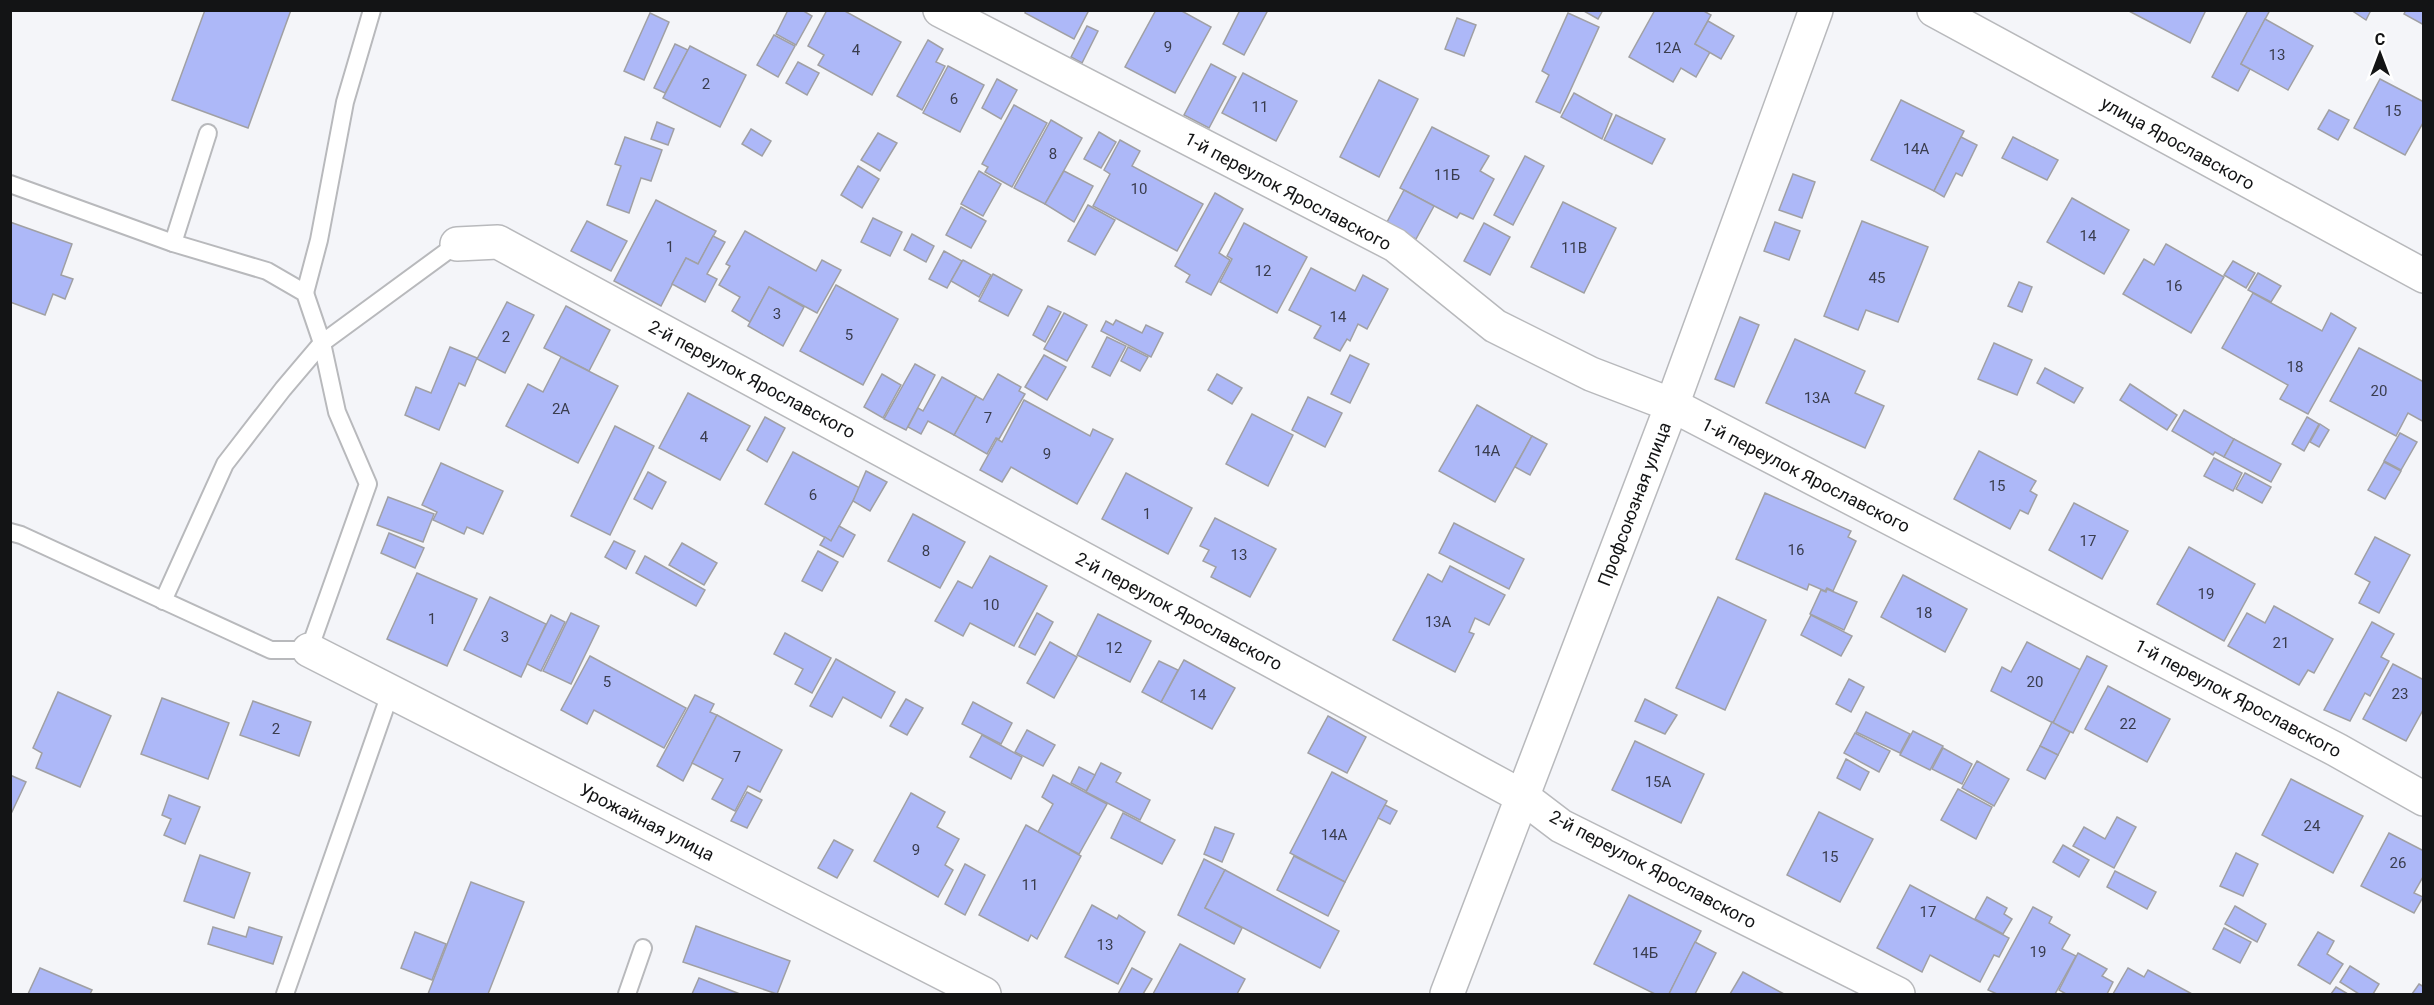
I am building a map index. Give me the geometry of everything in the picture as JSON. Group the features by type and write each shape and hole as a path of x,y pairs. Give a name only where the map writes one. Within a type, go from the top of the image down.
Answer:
{"street":[{"name":"1-й переулок Ярославского","path":"940,10 1395,245 1495,326 1591,374 1672,405 2337,750 2424,800"},
{"name":"Профсоюзная улица","path":"1447,994 1672,405 1816,10"},
{"name":"улица Ярославского","path":"1934,10 2424,276"},
{"name":"2-й переулок Ярославского","path":"457,244 498,242 1523,797 1561,826 1898,994"},
{"name":"Урожайная улица","path":"309,650 984,994"}],"lane":[{"path":"10,532 271,650 309,650 368,484 337,412 322,343 305,293 319,240 345,102 372,10"},
{"path":"173,243 208,133"},
{"path":"10,184 173,243 267,271 305,293"},
{"path":"163,601 225,464 322,343 457,244"},
{"path":"285,994 391,691"},
{"path":"627,994 643,948"}],"building":[{"path":"205,10 291,10 248,128 172,100"},
{"path":"788,10 802,10 812,16 796,45 776,34"},
{"path":"827,10 843,10 901,42 872,95 818,65 824,55 808,46"},
{"path":"1026,10 1089,10 1074,39 1025,13"},
{"path":"1156,10 1180,10 1211,27 1175,93 1125,67"},
{"path":"1240,10 1268,10 1244,55 1223,44"},
{"path":"1582,10 1603,10 1598,19"},
{"path":"1655,10 1702,10 1711,15 1695,44 1710,52 1696,77 1681,68 1673,82 1629,57"},
{"path":"2127,10 2206,10 2190,43"},
{"path":"2248,10 2270,10 2241,64 2250,69 2238,91 2212,77"},
{"path":"2351,10 2371,10 2366,20"},
{"path":"2406,10 2424,10 2424,25 2404,14"},
{"path":"650,13 669,22 644,80 624,71"},
{"path":"1568,13 1599,27 1560,113 1536,102 1549,75 1542,71"},
{"path":"1457,18 1476,25 1464,56 1445,49"},
{"path":"2265,19 2313,46 2288,90 2241,64"},
{"path":"1708,21 1734,36 1721,59 1695,44"},
{"path":"1087,26 1098,31 1082,63 1071,57"},
{"path":"774,35 795,46 778,77 757,65"},
{"path":"928,40 943,49 936,62 945,66 922,110 897,96"},
{"path":"675,44 688,50 665,93 654,88"},
{"path":"690,46 746,75 720,127 663,98"},
{"path":"798,62 819,73 807,95 786,83"},
{"path":"1211,64 1236,77 1209,128 1184,115"},
{"path":"948,66 984,85 960,132 923,113"},
{"path":"1243,73 1297,101 1276,141 1222,113"},
{"path":"997,79 1017,90 1001,119 982,108"},
{"path":"2380,79 2424,102 2424,121 2405,155 2354,128"},
{"path":"1379,80 1418,99 1379,177 1340,157"},
{"path":"1574,93 1612,114 1602,139 1561,117"},
{"path":"1901,100 1964,131 1934,191 1871,160"},
{"path":"1014,105 1047,123 1012,187 985,172 988,167 982,164"},
{"path":"2329,110 2349,120 2338,140 2318,129"},
{"path":"1616,115 1665,139 1652,164 1604,140"},
{"path":"1051,120 1082,138 1045,204 1014,188"},
{"path":"657,122 674,129 668,145 651,139"},
{"path":"1432,127 1489,156 1480,171 1494,179 1473,219 1460,213 1457,218 1400,188"},
{"path":"751,129 771,141 762,156 742,144"},
{"path":"1099,132 1116,142 1101,168 1084,159"},
{"path":"878,133 897,143 880,171 861,160"},
{"path":"625,137 662,150 651,181 641,178 629,213 607,205 621,166 615,164"},
{"path":"1961,137 1977,145 1962,176 1956,173 1944,197 1934,191"},
{"path":"2013,137 2058,160 2047,180 2002,158"},
{"path":"1120,140 1140,151 1132,166 1203,204 1177,251 1093,206 1110,174 1104,170"},
{"path":"1525,156 1544,166 1513,225 1494,215"},
{"path":"858,166 879,179 862,208 841,195"},
{"path":"979,171 1001,184 983,216 961,204"},
{"path":"1064,171 1093,186 1074,222 1045,204"},
{"path":"1793,174 1815,182 1802,218 1779,210"},
{"path":"1404,190 1434,206 1416,239 1386,224"},
{"path":"1215,193 1243,209 1219,253 1230,260 1211,295 1186,282 1190,275 1175,266"},
{"path":"2072,198 2129,230 2104,274 2047,242"},
{"path":"656,200 716,231 698,264 686,258 661,306 614,281"},
{"path":"1563,202 1616,228 1584,293 1531,267"},
{"path":"1088,205 1115,220 1095,255 1068,241"},
{"path":"961,207 986,221 971,248 946,235"},
{"path":"873,218 902,232 890,256 861,242"},
{"path":"587,221 627,241 611,271 571,251"},
{"path":"1862,221 1928,247 1898,322 1866,310 1858,330 1824,316"},
{"path":"10,222 72,244 61,275 73,279 65,299 53,294 45,315 10,302"},
{"path":"1775,222 1800,231 1789,260 1764,251"},
{"path":"1244,223 1307,257 1277,313 1220,282 1232,259 1227,256"},
{"path":"1484,223 1510,237 1490,275 1464,261"},
{"path":"745,231 816,271 822,260 841,270 817,313 769,287 750,322 732,311 740,297 719,285 730,266 726,264"},
{"path":"912,234 934,246 926,262 904,250"},
{"path":"713,236 725,242 707,274 717,279 705,302 672,284 686,258 698,264"},
{"path":"2166,244 2224,277 2191,333 2123,294 2144,259 2154,265"},
{"path":"944,251 962,261 947,288 929,279"},
{"path":"963,260 991,275 979,297 951,281"},
{"path":"2233,261 2255,273 2246,288 2224,275"},
{"path":"1311,268 1355,291 1363,275 1388,289 1367,329 1358,324 1350,341 1347,339 1340,351 1314,338 1321,326 1289,310"},
{"path":"2258,273 2281,286 2271,302 2248,290"},
{"path":"993,274 1022,290 1008,316 979,301"},
{"path":"2019,282 2032,287 2022,312 2008,306"},
{"path":"836,285 898,319 863,385 800,351"},
{"path":"769,287 804,307 783,346 748,326"},
{"path":"2253,293 2322,331 2331,313 2356,328 2308,414 2280,399 2288,385 2222,348"},
{"path":"507,302 534,315 505,373 477,359"},
{"path":"566,306 610,330 589,371 544,348"},
{"path":"1048,306 1061,312 1045,342 1033,335"},
{"path":"1064,313 1087,325 1067,361 1044,349"},
{"path":"1740,317 1759,325 1734,387 1715,379"},
{"path":"1116,320 1142,333 1146,325 1163,333 1151,357 1101,331 1106,321 1113,325"},
{"path":"1107,337 1126,346 1110,376 1092,367"},
{"path":"1795,339 1865,371 1855,393 1884,406 1865,448 1766,403"},
{"path":"1994,343 2032,360 2017,395 1978,379"},
{"path":"450,347 477,358 465,386 459,383 439,430 405,415 416,387 431,393"},
{"path":"1128,347 1148,357 1140,371 1121,361"},
{"path":"2359,348 2424,382 2424,422 2408,413 2396,436 2330,401"},
{"path":"1044,355 1066,367 1047,400 1025,387"},
{"path":"1350,355 1369,364 1350,403 1331,394"},
{"path":"561,357 618,386 578,463 506,426 528,384 543,392"},
{"path":"915,364 935,375 906,430 884,419"},
{"path":"2045,368 2083,388 2074,403 2037,383"},
{"path":"882,374 901,385 883,418 864,407"},
{"path":"998,374 1021,387 1019,391 1025,394 999,439 996,438 987,454 954,435 976,396 983,400"},
{"path":"1217,374 1242,388 1232,404 1208,390"},
{"path":"942,377 976,396 954,435 928,421 921,434 908,427 918,408 923,411"},
{"path":"2130,384 2177,415 2167,430 2120,400"},
{"path":"688,393 750,426 720,480 659,448"},
{"path":"1308,397 1342,413 1325,447 1292,430"},
{"path":"1024,400 1090,436 1093,429 1113,439 1077,504 1011,467 1002,482 980,470 997,439 1002,442"},
{"path":"1477,405 1532,436 1495,502 1439,471"},
{"path":"2184,410 2234,439 2224,457 2215,452 2213,455 2172,431"},
{"path":"1252,414 1293,435 1268,486 1226,464"},
{"path":"765,417 785,428 767,462 747,450"},
{"path":"2307,417 2319,424 2304,451 2292,444"},
{"path":"2320,424 2329,430 2319,447 2310,442"},
{"path":"615,426 654,446 610,535 571,516"},
{"path":"2400,433 2417,442 2401,470 2384,461"},
{"path":"1532,436 1547,444 1530,475 1515,467"},
{"path":"2234,439 2281,464 2271,482 2224,457"},
{"path":"1979,451 2036,481 2030,491 2037,495 2028,514 2020,510 2010,529 1954,499"},
{"path":"793,452 860,488 831,541 765,504"},
{"path":"2214,458 2242,473 2233,491 2204,476"},
{"path":"2384,462 2401,471 2385,499 2368,490"},
{"path":"441,463 503,491 483,534 467,527 464,534 433,520 437,512 422,505"},
{"path":"866,471 887,482 870,511 853,501"},
{"path":"648,472 666,482 652,509 634,499"},
{"path":"1126,473 1192,508 1168,554 1102,519"},
{"path":"2245,473 2271,487 2262,503 2236,489"},
{"path":"1765,493 1851,531 1848,537 1856,541 1833,591 1827,588 1825,591 1809,584 1807,590 1736,559"},
{"path":"388,497 434,514 423,542 377,525"},
{"path":"2074,503 2128,531 2102,579 2049,550"},
{"path":"913,514 965,542 940,588 888,561"},
{"path":"1215,518 1276,549 1250,597 1211,577 1216,567 1203,561 1209,550 1200,546"},
{"path":"1454,523 1524,559 1509,589 1439,553"},
{"path":"839,526 855,535 843,557 820,545 825,537 831,541"},
{"path":"389,533 424,548 415,568 381,553"},
{"path":"2375,537 2410,555 2379,613 2359,603 2370,582 2355,574"},
{"path":"614,541 635,551 626,569 605,557"},
{"path":"682,543 717,563 704,585 669,565"},
{"path":"2189,547 2255,584 2224,641 2157,604"},
{"path":"818,551 838,562 822,591 802,581"},
{"path":"645,556 705,590 696,606 636,573"},
{"path":"990,556 1047,586 1014,646 970,623 963,636 935,621 958,581 972,588"},
{"path":"1450,566 1505,595 1489,625 1475,618 1469,632 1474,634 1455,672 1393,640 1428,574 1442,582"},
{"path":"417,573 477,599 447,666 387,639"},
{"path":"1903,575 1967,609 1945,652 1881,617"},
{"path":"1827,589 1857,602 1844,630 1810,614 1821,590 1826,592"},
{"path":"490,597 546,624 521,677 464,650"},
{"path":"1718,597 1766,620 1725,710 1676,688"},
{"path":"2274,606 2333,639 2314,673 2308,670 2299,685 2228,646 2247,613 2265,623"},
{"path":"571,613 599,626 571,684 543,671"},
{"path":"1037,613 1053,622 1035,655 1019,647"},
{"path":"1098,614 1151,641 1130,682 1077,655"},
{"path":"551,615 565,622 541,671 527,664"},
{"path":"1811,615 1852,636 1841,656 1801,635"},
{"path":"2372,622 2394,634 2381,657 2389,661 2370,696 2365,693 2350,721 2324,710"},
{"path":"785,633 831,658 812,693 795,684 803,669 774,654"},
{"path":"1050,642 1077,657 1054,698 1027,683"},
{"path":"2027,642 2081,670 2053,723 1991,691 2002,667 2011,672"},
{"path":"590,656 686,708 664,748 594,710 587,724 561,710"},
{"path":"2087,656 2107,666 2073,733 2053,723"},
{"path":"836,659 895,692 881,718 843,697 832,717 810,706"},
{"path":"1184,660 1235,688 1212,729 1161,702"},
{"path":"1159,661 1178,670 1161,702 1142,692"},
{"path":"2393,664 2424,680 2424,708 2406,741 2363,719"},
{"path":"1849,679 1864,687 1851,712 1836,704"},
{"path":"2108,686 2170,719 2147,762 2085,729"},
{"path":"58,692 111,716 80,787 36,768 42,753 33,748"},
{"path":"695,695 714,704 710,712 717,715 683,781 657,766"},
{"path":"162,698 229,723 208,779 141,754"},
{"path":"906,699 923,708 907,735 890,726"},
{"path":"1645,699 1677,715 1665,734 1635,721"},
{"path":"253,701 311,722 299,756 240,735"},
{"path":"973,702 1012,723 1001,744 962,724"},
{"path":"1866,712 1910,734 1900,753 1856,732"},
{"path":"717,715 782,750 760,792 748,786 735,811 712,799 723,779 692,763"},
{"path":"1328,716 1366,737 1347,773 1308,753"},
{"path":"2052,722 2070,732 2058,755 2040,746"},
{"path":"1027,730 1055,745 1043,766 1015,752"},
{"path":"1913,731 1943,746 1930,770 1900,755"},
{"path":"1855,733 1890,751 1879,772 1844,753"},
{"path":"982,735 1022,757 1011,779 970,757"},
{"path":"1635,741 1704,774 1681,823 1612,790"},
{"path":"2040,746 2058,755 2045,779 2027,770"},
{"path":"1943,748 1972,764 1962,784 1932,769"},
{"path":"1846,759 1869,772 1860,790 1837,778"},
{"path":"1977,761 2009,779 1994,806 1962,788"},
{"path":"1101,763 1121,773 1116,782 1150,800 1140,820 1086,792"},
{"path":"1079,767 1095,775 1086,791 1071,783"},
{"path":"1332,772 1387,801 1345,882 1290,853"},
{"path":"10,775 26,782 10,816"},
{"path":"1053,775 1107,804 1079,854 1038,832 1053,804 1042,797"},
{"path":"2291,779 2363,816 2333,873 2262,835"},
{"path":"1958,789 1992,807 1976,839 1941,820"},
{"path":"747,792 762,800 747,828 731,821"},
{"path":"911,793 945,812 937,827 959,839 945,865 953,870 938,897 874,861"},
{"path":"169,795 200,807 185,844 164,835 171,819 162,815"},
{"path":"1385,805 1397,811 1390,824 1378,818"},
{"path":"1819,812 1873,839 1840,902 1787,875"},
{"path":"1123,813 1175,840 1162,864 1111,838"},
{"path":"2117,817 2136,827 2114,868 2073,846 2084,827 2105,839"},
{"path":"1026,825 1081,856 1037,939 1031,935 1028,941 979,915"},
{"path":"1215,827 1234,834 1222,862 1204,854"},
{"path":"2389,833 2424,851 2424,875 2414,893 2423,897 2414,913 2361,886"},
{"path":"834,840 853,850 837,878 818,868"},
{"path":"2063,845 2089,860 2079,877 2053,862"},
{"path":"2236,853 2258,864 2243,896 2220,886"},
{"path":"200,855 250,873 234,918 184,901"},
{"path":"1294,856 1345,882 1328,916 1277,890"},
{"path":"1204,859 1225,870 1205,908 1242,928 1234,944 1178,915"},
{"path":"965,864 985,875 965,915 945,904"},
{"path":"1225,870 1339,931 1320,968 1205,908"},
{"path":"2115,871 2156,892 2147,909 2107,887"},
{"path":"471,882 524,902 488,994 428,994"},
{"path":"1910,885 2009,938 1999,957 1994,955 1980,982 1930,955 1922,972 1877,948"},
{"path":"1629,895 1701,931 1669,994 1655,994 1594,964"},
{"path":"1987,897 2007,908 2004,914 2012,919 2003,934 1975,919"},
{"path":"1092,905 1117,919 1119,915 1145,932 1118,984 1065,957"},
{"path":"2235,906 2266,924 2257,942 2225,924"},
{"path":"2033,907 2052,917 2049,923 2070,935 2062,949 2076,956 2055,994 1997,994 1988,990"},
{"path":"696,926 790,961 777,994 683,962"},
{"path":"213,927 246,937 249,927 282,937 273,964 208,944"},
{"path":"2224,928 2251,942 2240,963 2213,949"},
{"path":"415,932 446,944 432,980 401,968"},
{"path":"2318,932 2334,941 2327,954 2343,964 2330,984 2298,965"},
{"path":"1695,942 1716,953 1695,994 1669,994"},
{"path":"1180,944 1245,979 1237,994 1153,994"},
{"path":"2078,953 2107,969 2102,976 2113,982 2107,994 2066,994 2059,990"},
{"path":"2350,966 2379,984 2373,994 2359,994 2340,982"},
{"path":"40,968 92,990 90,994 28,994"},
{"path":"1132,968 1152,979 1143,994 1118,994"},
{"path":"2128,968 2144,977 2148,970 2192,994 2113,994"},
{"path":"1743,972 1784,994 1730,994"},
{"path":"699,978 740,994 692,994"},
{"path":"2419,984 2424,987 2424,994 2412,994"},
{"path":"2336,987 2348,994 2331,994"}]}
